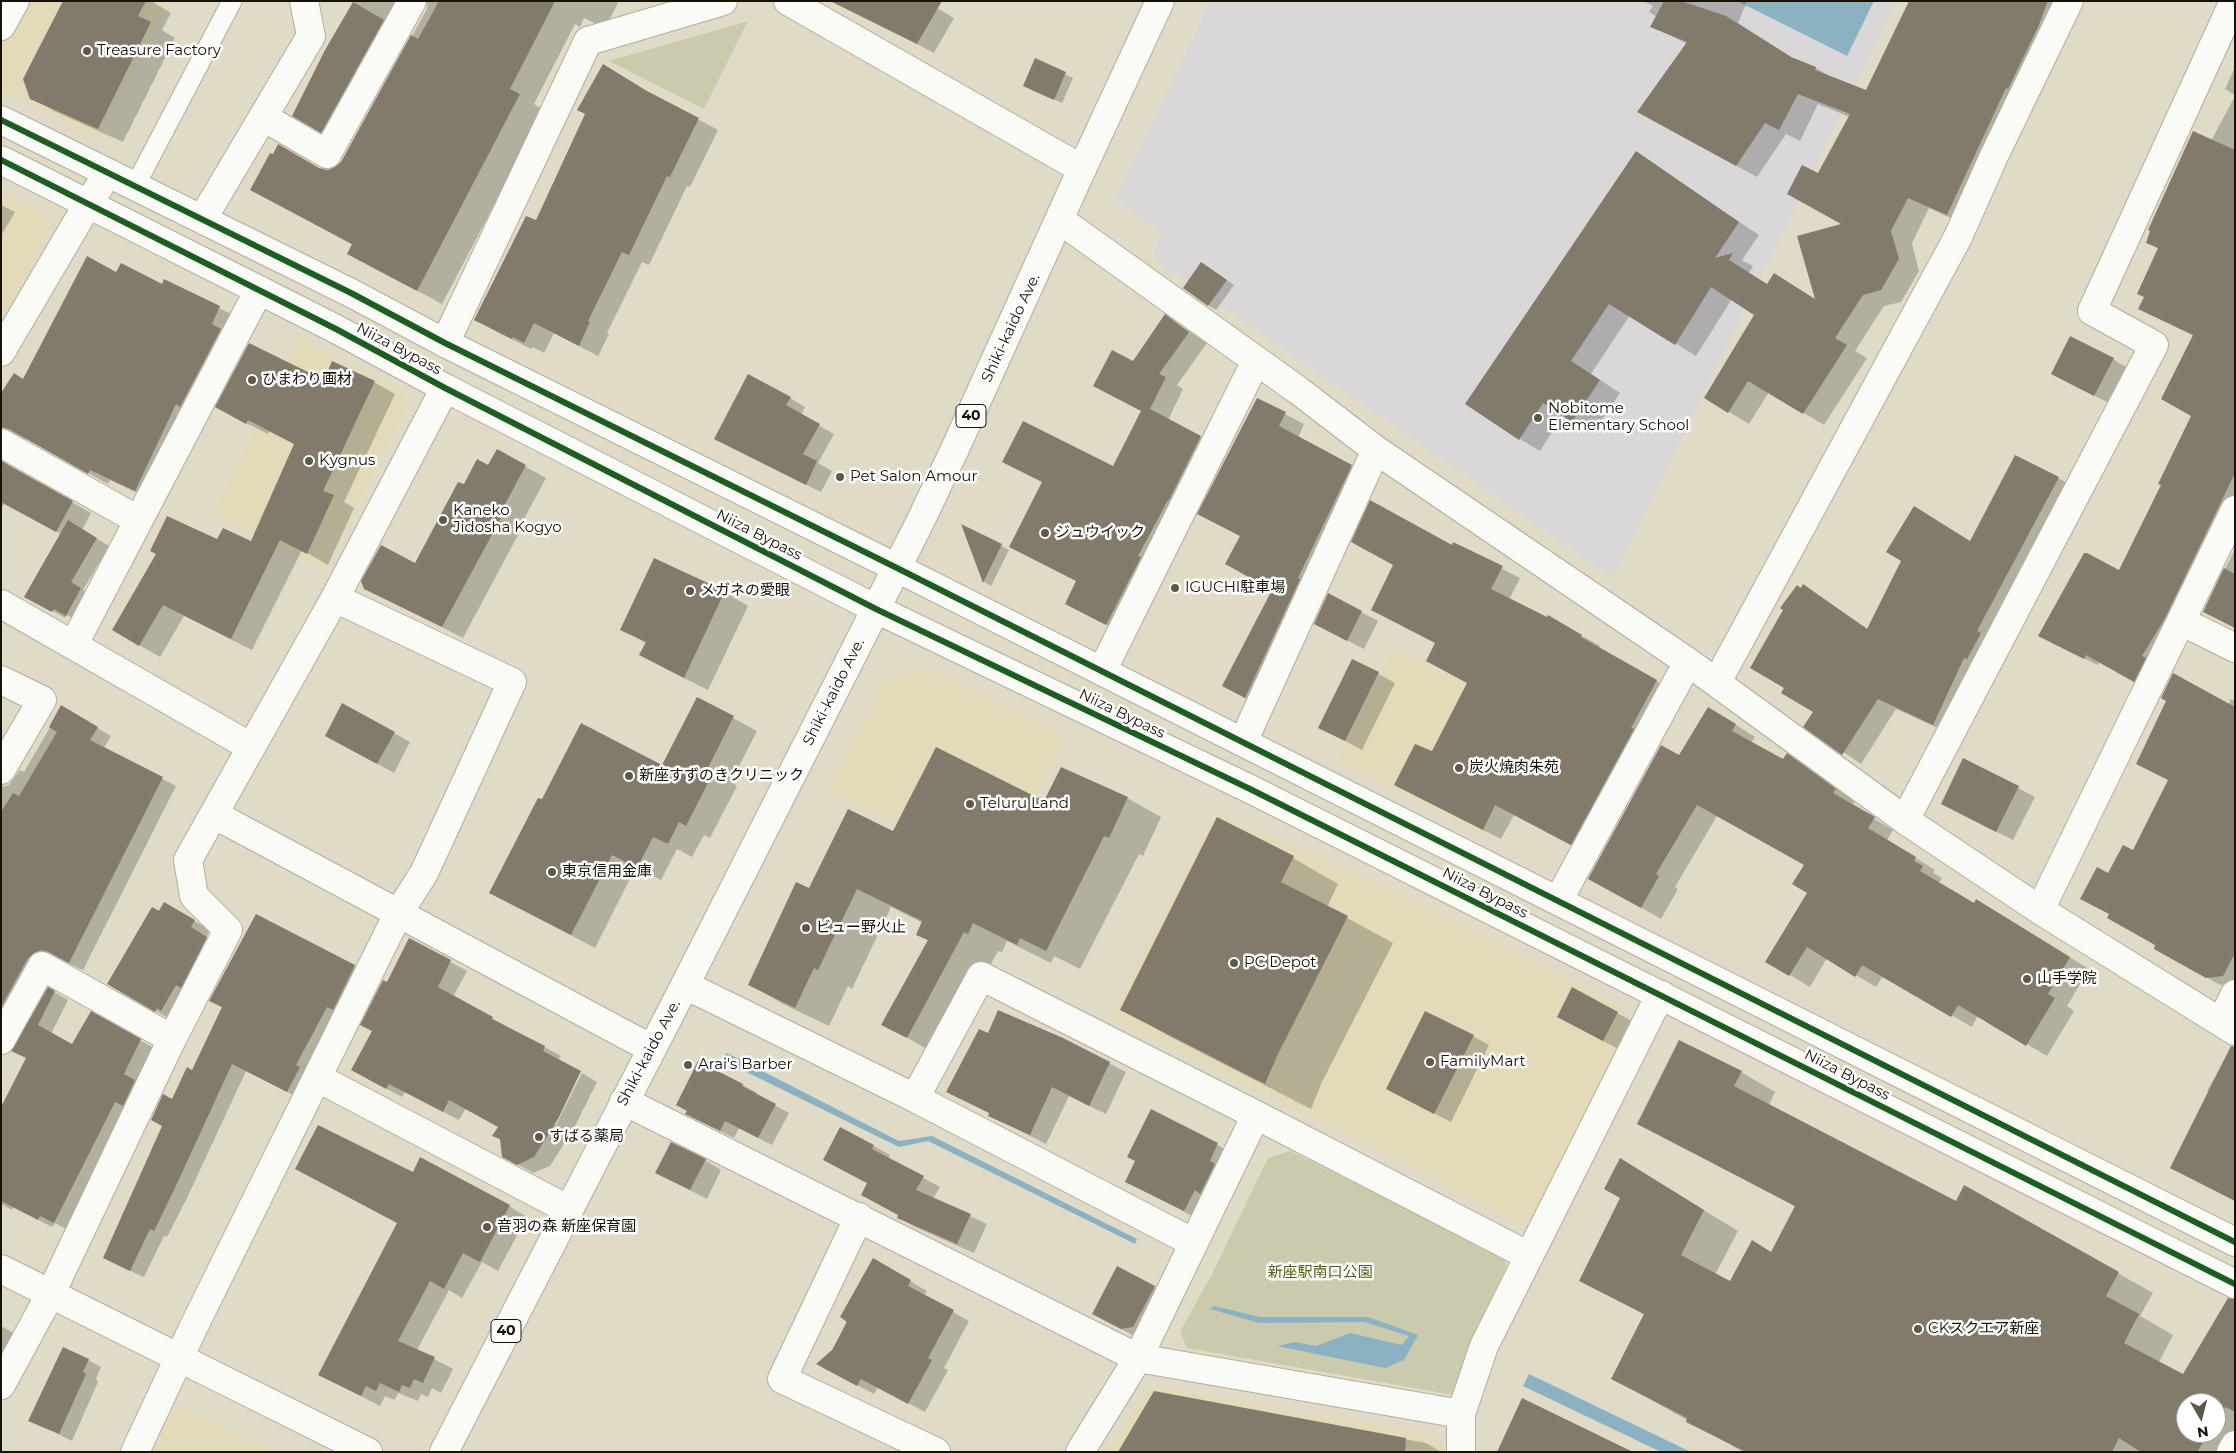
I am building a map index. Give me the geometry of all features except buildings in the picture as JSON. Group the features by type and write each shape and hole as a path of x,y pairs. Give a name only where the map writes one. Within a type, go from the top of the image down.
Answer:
{"main road":[{"path":"1,26 14,1"},
{"path":"203,218 311,36 304,1"},
{"path":"263,117 328,154 412,1"},
{"path":"445,343 588,41 723,1"},
{"path":"788,1 1082,168"},
{"name":"Shiki-kaido Ave.","path":"444,1452 685,985 897,568 954,451 1160,1"},
{"path":"1717,682 1958,237 1994,156 2069,1"},
{"path":"1905,820 2154,344 2092,311 2234,1"},
{"name":"Niiza Bypass","path":"1,120 203,218 445,343 897,568 2235,1242"},
{"name":"Niiza Bypass","path":"1,160 259,290 445,388 876,609 1250,789 2235,1284"},
{"path":"1,352 108,173"},
{"path":"1060,220 1256,360 1376,450 1717,682 1905,820 2040,910 2228,1027 2235,994"},
{"path":"74,644 259,290"},
{"path":"1102,672 1256,360"},
{"path":"1,1385 51,1294 172,1039 228,930 194,896 188,860 335,598 445,388"},
{"path":"1,443 138,520"},
{"path":"1243,742 1376,450"},
{"path":"2040,910 2235,510"},
{"path":"135,1452 179,1357 398,914 424,873 512,682 335,598"},
{"path":"1,604 74,644 251,747"},
{"path":"2181,621 2235,648"},
{"path":"1558,901 1688,662"},
{"path":"1,680 42,700 1,770"},
{"path":"215,814 652,1049"},
{"path":"1,1040 42,966 172,1039"},
{"path":"915,1098 981,976 1529,1256"},
{"path":"685,985 915,1098 1194,1243"},
{"path":"1460,1452 1461,1414 1484,1346 1648,1020 1662,996"},
{"path":"318,1078 569,1210"},
{"path":"624,1100 1138,1358 1461,1414"},
{"path":"1080,1452 1138,1358 1256,1115"},
{"path":"859,1217 782,1379 936,1452"},
{"path":"1,1269 368,1452"},
{"path":"2230,1452 2235,1445"}],"lane":[{"path":"135,186 232,1"}],"shaded area":[{"name":"Treasure Factory","path":"21,1 170,1 96,137 1,90 1,38"},
{"name":"Nobitome Elementary School","path":"1211,1 1897,1 1613,578 1153,258 1161,232 1115,199"},
{"path":"1,192 45,215 49,231 1,320"},
{"name":"Kygnus","path":"299,340 403,392 407,407 323,570 212,515"},
{"path":"1393,650 1543,722 1484,835 1338,760"},
{"path":"929,669 1067,738 997,875 829,790 883,684"},
{"path":"1216,812 1388,890 1622,1007 1627,1023 1532,1219 1518,1222 1363,1142 1111,1019"},
{"path":"1158,1388 1434,1435 1443,1446 1444,1452 1109,1452 1143,1395"},
{"path":"183,1407 274,1452 150,1452 169,1411"}],"green space":[{"path":"748,21 704,109 609,61"},
{"name":"新座駅南口公園","path":"1290,1151 1503,1256 1508,1271 1453,1395 1187,1348 1180,1332 1213,1272 1268,1158"}],"water":[{"path":"1737,1 1874,1 1847,56"},
{"path":"727,1053 899,1141 932,1136 1137,1239 1135,1244 928,1141 899,1147 722,1060"},
{"path":"1214,1306 1260,1317 1368,1317 1418,1335 1404,1360 1385,1368 1277,1346 1295,1342 1316,1346 1350,1333 1402,1345 1409,1336 1364,1322 1259,1323 1210,1309"},
{"path":"1529,1374 1691,1452 1661,1452 1523,1386"}],"cycle path":[{"path":"1,120 351,293 445,343 897,568 2235,1242"},
{"path":"1,160 336,329 445,388 876,609 1250,789 2235,1284"}],"place":[{"name":"Treasure Factory","path":"87,51"},
{"name":"ひまわり画材","path":"252,380"},
{"name":"Nobitome Elementary School","path":"1538,418"},
{"name":"Kygnus","path":"309,461"},
{"name":"Pet Salon Amour","path":"840,477"},
{"name":"Kaneko Jidosha Kogyo","path":"443,520"},
{"name":"ジュウイック","path":"1045,533"},
{"name":"IGUCHI駐車場","path":"1175,588"},
{"name":"メガネの愛眼","path":"690,591"},
{"name":"炭火焼肉朱苑","path":"1459,768"},
{"name":"新座すずのきクリニック","path":"629,776"},
{"name":"Teluru Land","path":"970,804"},
{"name":"東京信用金庫","path":"552,872"},
{"name":"ビュー野火止","path":"806,928"},
{"name":"PC Depot","path":"1234,963"},
{"name":"山手学院","path":"2027,979"},
{"name":"FamilyMart","path":"1430,1062"},
{"name":"Arai's Barber","path":"688,1065"},
{"name":"すばる薬局","path":"539,1137"},
{"name":"音羽の森 新座保育園","path":"487,1227"},
{"name":"CKスクエア新座","path":"1918,1329"}]}
